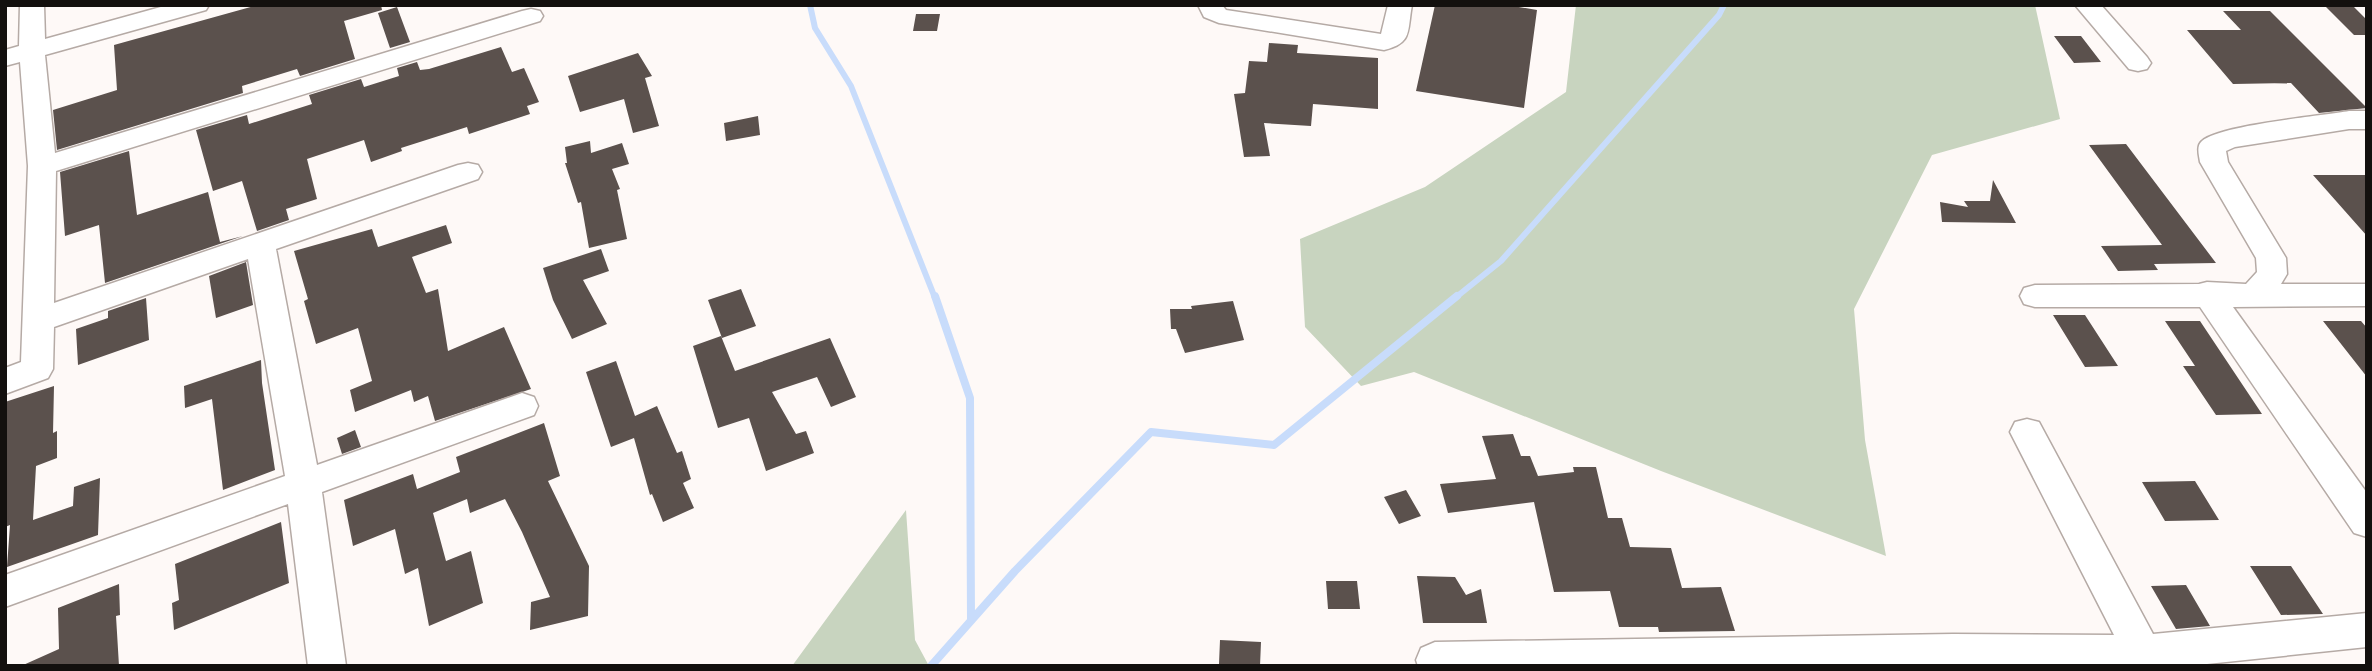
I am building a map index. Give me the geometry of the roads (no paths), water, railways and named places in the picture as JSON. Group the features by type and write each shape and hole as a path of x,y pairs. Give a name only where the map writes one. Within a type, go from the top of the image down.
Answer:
{"street":[{"path":"5,381 37,369 43,166 32,50 32,5"},
{"path":"5,58 197,5"},
{"path":"1210,5 1213,12 1219,16 1384,41 1393,39 1400,5"},
{"path":"2087,5 2138,63"},
{"path":"43,166 531,16"},
{"path":"2255,294 2272,274 2271,258 2214,162 2212,146 2229,139 2367,120"},
{"path":"38,320 468,172"},
{"path":"260,244 303,483 327,666"},
{"path":"2207,293 2367,522"},
{"path":"2035,296 2207,293 2367,295"},
{"path":"5,591 522,406"},
{"path":"2027,432 2146,659"},
{"path":"1435,660 1953,651 2146,659 2367,630"}],"waterway":[{"path":"810,5 815,28 851,86 935,298"},
{"path":"1455,298 1501,261 1719,15 1724,5"},
{"path":"935,296 970,398 971,620"},
{"path":"931,666 1015,571 1151,432 1274,445 1457,296"}]}
